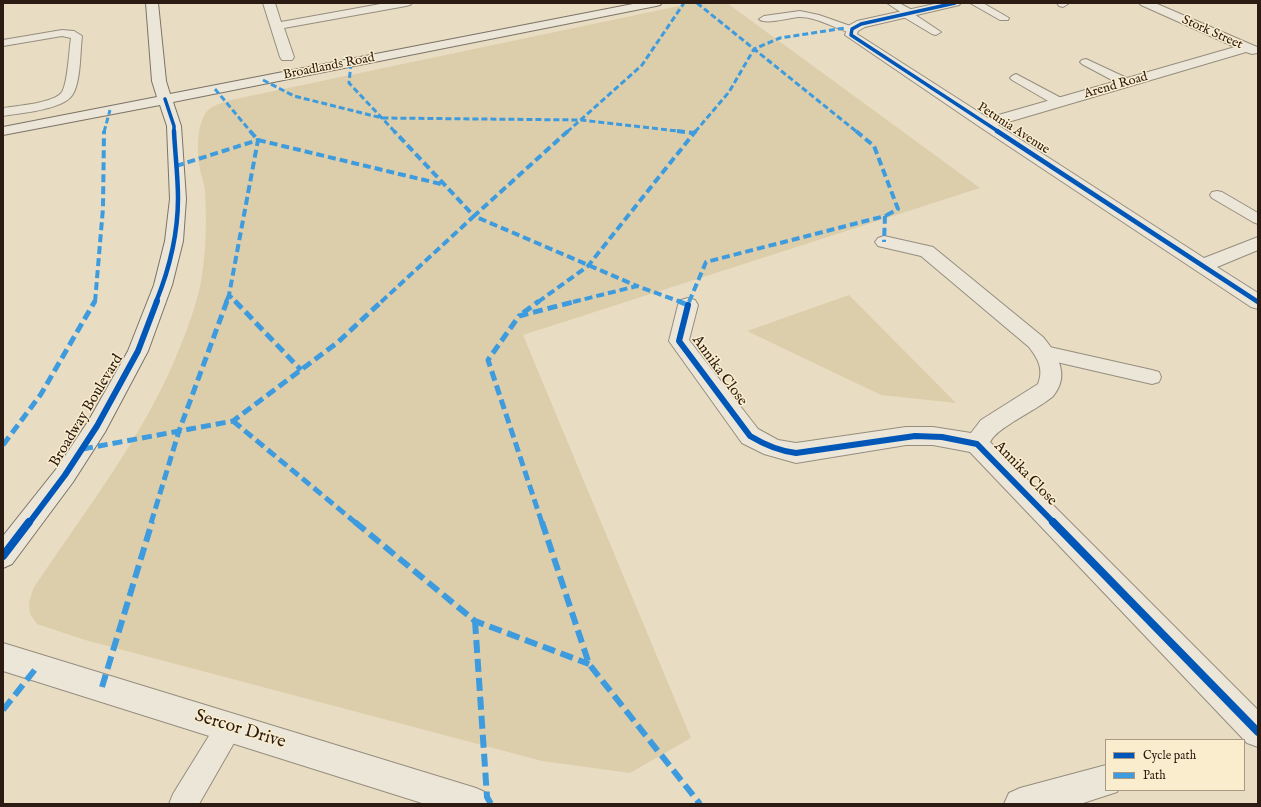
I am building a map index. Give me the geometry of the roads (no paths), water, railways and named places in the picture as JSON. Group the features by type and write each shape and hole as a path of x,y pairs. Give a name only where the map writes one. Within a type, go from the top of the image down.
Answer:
{"street":[{"name":"Broadway Boulevard","path":"3,556 69,468 112,401 138,351 163,285 174,241 178,199 174,126 159,81 152,3"},
{"path":"269,3 287,57"},
{"path":"277,26 406,3"},
{"name":"Broadlands Road","path":"3,131 656,3"},
{"path":"852,30 861,24 955,3"},
{"name":"Stork Street","path":"1145,3 1252,50"},
{"name":"Petunia Avenue","path":"852,30 851,35 858,40 1258,302"},
{"name":"Arend Road","path":"985,124 1127,83 1252,50"},
{"name":"Annika Close","path":"884,242 927,251 1036,342 1045,353 1051,364 1052,374 1046,390 989,426 982,434 977,444"},
{"path":"1202,266 1258,243"},
{"name":"Annika Close","path":"688,304 679,341 750,436 764,445 780,451 796,453 922,434 952,438 977,444 1258,733"},
{"name":"Sercor Drive","path":"3,656 476,804"},
{"path":"1244,739 1258,733"},
{"path":"1020,804 1105,781"}],"lane":[{"path":"892,3 936,32"},
{"path":"975,3 1004,18"},
{"path":"764,19 800,14 814,17 852,30"},
{"path":"3,43 62,33 70,33 77,36 70,88 66,96 60,100 49,103 3,112"},
{"path":"1086,62 1127,83"},
{"path":"1016,78 1059,102"},
{"path":"1217,195 1258,219"},
{"path":"1045,353 1152,377"},
{"path":"183,804 229,727"}]}
